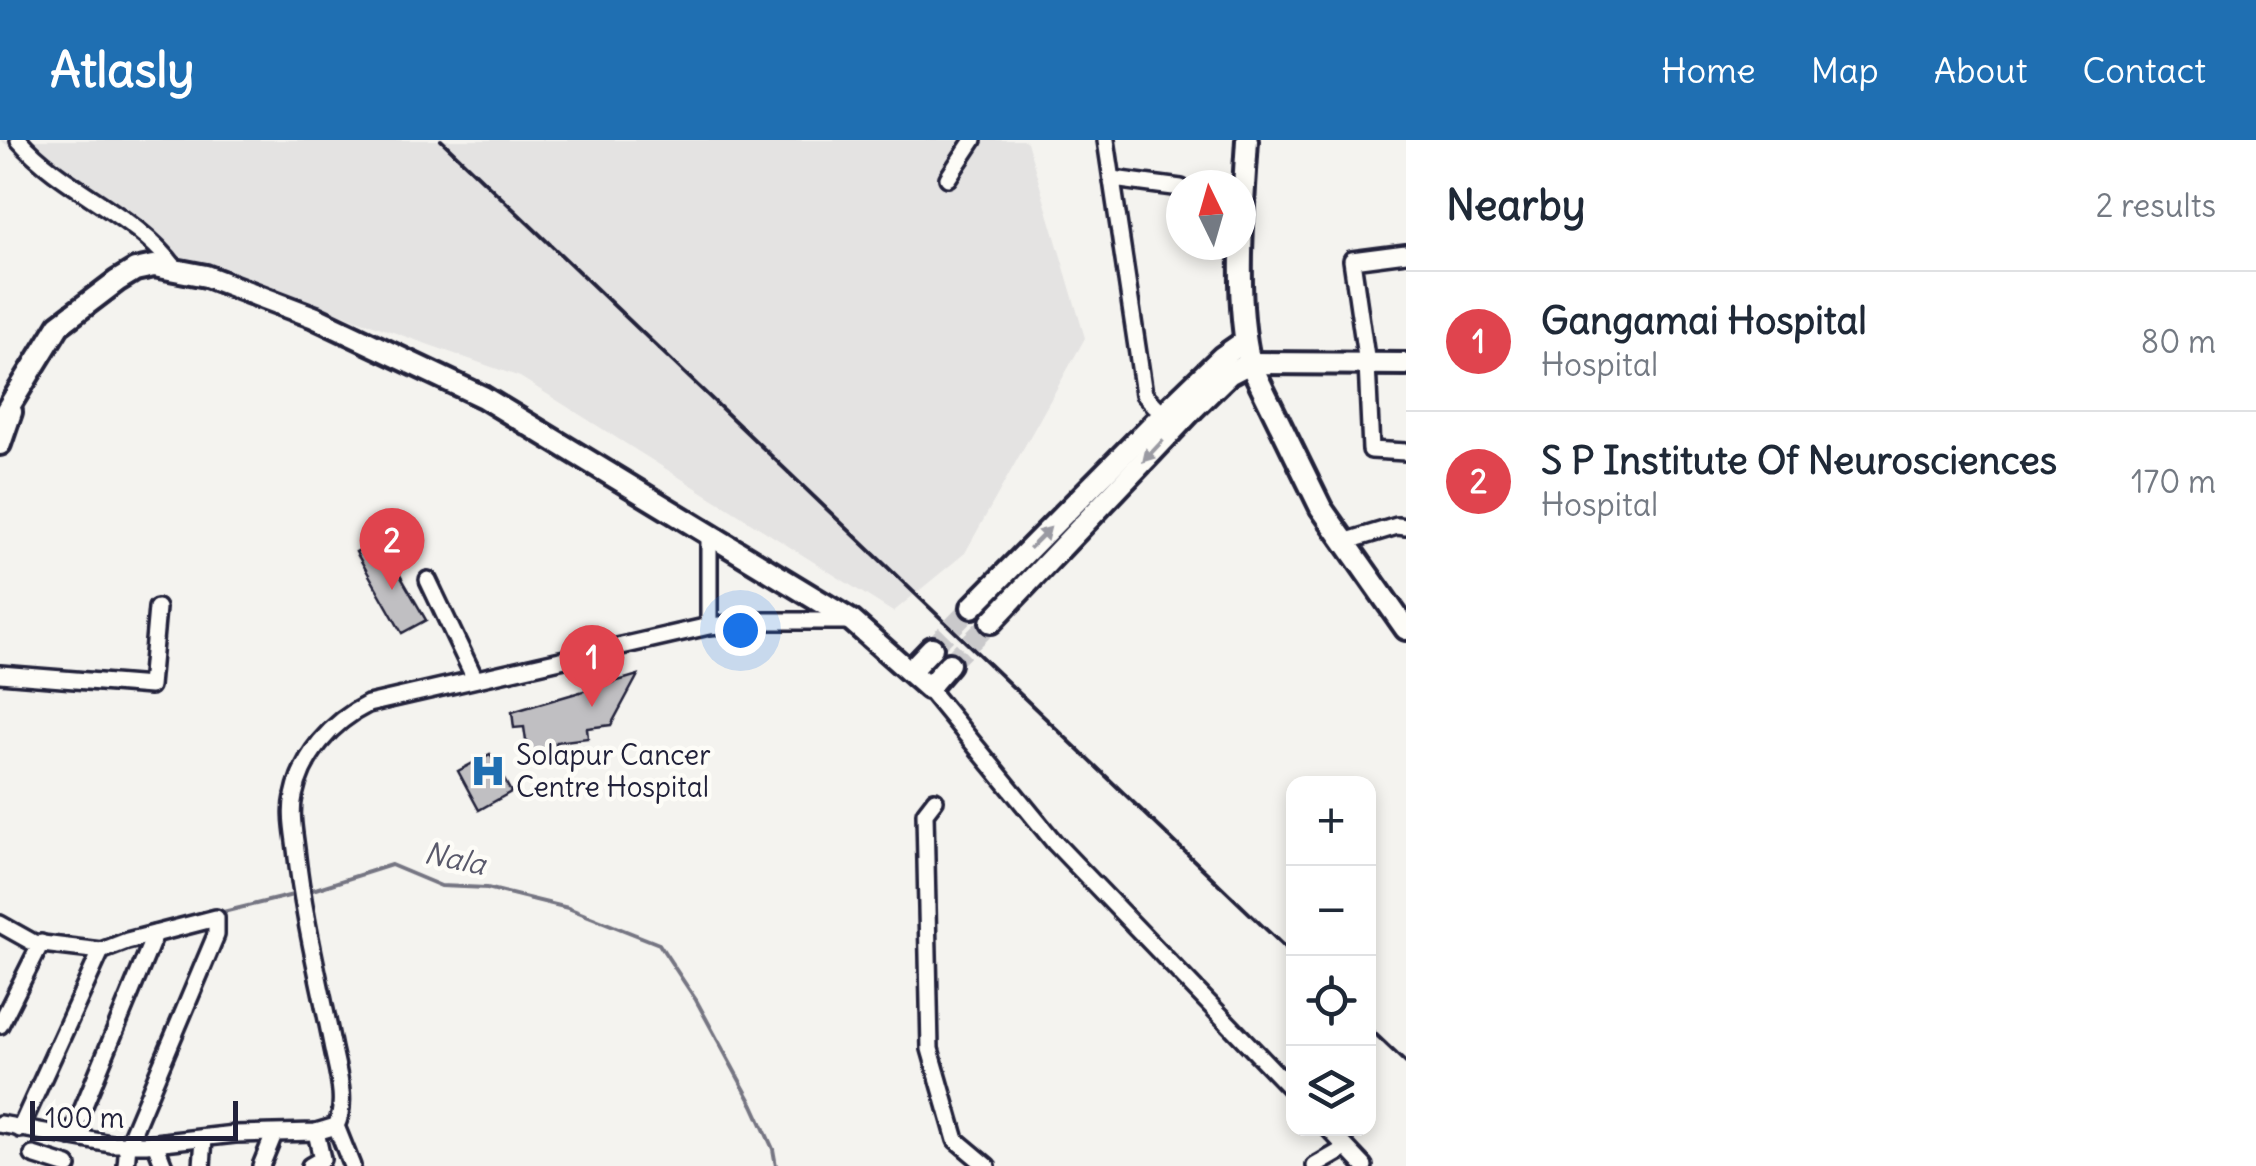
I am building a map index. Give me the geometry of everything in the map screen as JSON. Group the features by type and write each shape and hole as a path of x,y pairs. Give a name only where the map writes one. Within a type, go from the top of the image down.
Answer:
{"street":[{"path":"19,140 45,167 152,241 175,268"},
{"path":"948,178 973,140"},
{"path":"1106,140 1144,394 1163,414"},
{"path":"1245,170 1247,140"},
{"path":"1113,178 1166,186"},
{"path":"1406,254 1352,260 1368,364 1371,450 1406,452"},
{"path":"1243,260 1244,340 1250,362 1321,508 1406,629"},
{"path":"0,444 4,408 49,339 70,316 135,270 175,268 249,290 484,396 852,621 928,688 1056,843 1286,1084"},
{"path":"972,607 1163,414 1244,340"},
{"path":"992,622 1230,374 1250,362 1406,364"},
{"path":"1344,542 1397,526 1406,527"},
{"path":"708,626 709,532"},
{"path":"428,580 475,679"},
{"path":"0,674 150,686 156,608"},
{"path":"0,1124 128,1144 316,1132 336,1126 343,1112 337,1068 300,882 292,816 302,772 331,727 368,704 708,626 765,621 852,621"},
{"path":"910,671 932,648"},
{"path":"928,688 950,664"},
{"path":"934,800 925,813 930,1049 956,1140 987,1166"},
{"path":"0,924 34,943 102,950 216,918 216,935 128,1144 126,1166"},
{"path":"71,1137 155,934"},
{"path":"0,1025 41,943"},
{"path":"68,1166 34,1160 28,1130 102,950"},
{"path":"336,1126 352,1166"},
{"path":"310,1166 322,1160 316,1132"},
{"path":"262,1166 274,1134"},
{"path":"1335,1136 1364,1166"},
{"path":"202,1166 204,1138"},
{"path":"155,1143 164,1166"},
{"path":"1315,1166 1346,1148"}],"shaded area":[{"path":"0,140 1024,140 1085,338 965,553 893,612 520,377 150,246"}],"building":[{"path":"379,539 426,620 402,633 356,552"},
{"path":"638,675 611,725 587,728 588,738 556,742 557,750 528,755 524,727 514,728 512,712"},
{"path":"490,754 511,792 479,810 458,771"}],"waterway":[{"name":"Nala","path":"306,892 391,865 441,886 487,888 568,908 659,944 696,1000 753,1105 773,1149 776,1166"},
{"name":"Nala","path":"219,913 297,894"},
{"name":"Nala","path":"0,915 40,937"}],"tunnel":[{"path":"932,648 972,607"},
{"path":"949,664 991,622"}],"railway":[{"path":"441,140 1286,948"},
{"path":"1376,1035 1406,1063"}],"place":[{"name":"S P Institute Of Neurosciences","path":"392,590"},
{"name":"Gangamai Hospital","path":"592,707"},
{"name":"Solapur Cancer Centre Hospital","path":"488,771"}]}
